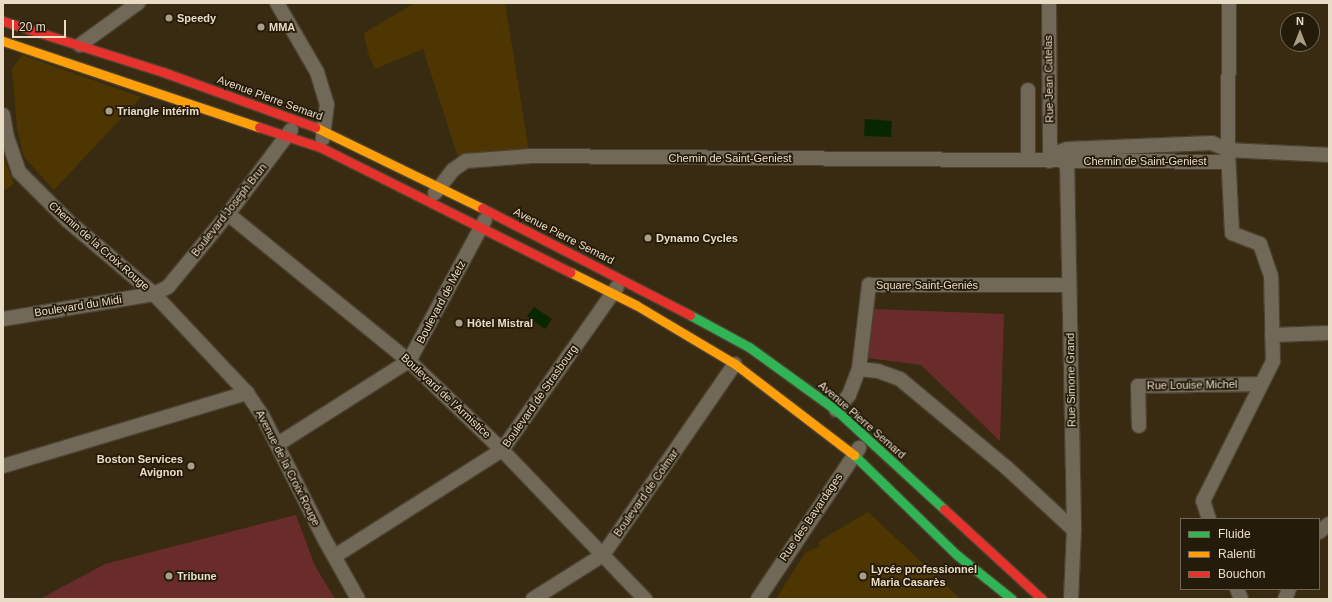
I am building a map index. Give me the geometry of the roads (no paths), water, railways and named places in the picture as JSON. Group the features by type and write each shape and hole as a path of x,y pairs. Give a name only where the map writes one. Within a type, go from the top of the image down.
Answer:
{"main road":[{"name":"Avenue Pierre Semard","path":"3,21 80,45 299,120 439,187 622,279 749,347 836,410 1042,599"},
{"path":"3,41 320,147 613,293 735,364 854,455 957,555 1012,599"}],"street":[{"path":"80,45 138,3"},
{"path":"277,3 317,72 327,104 325,132 320,147"},
{"name":"Rue Jean Catelas","path":"1048,3 1049,158"},
{"path":"1209,518 1203,501 1273,361 1271,276 1268,260 1260,244 1232,233 1228,156 1229,3"},
{"path":"1028,90 1028,160"},
{"name":"Chemin de la Croix Rouge","path":"3,115 6,136 19,172 68,221 154,294"},
{"name":"Boulevard Joseph Brun","path":"154,294 168,287 228,214 299,120"},
{"name":"Chemin de Saint-Geniest","path":"1049,158 1067,149 1212,143 1228,156"},
{"name":"Chemin de Saint-Geniest","path":"429,200 453,170 466,161 531,156 1028,160 1049,158 1067,161 1228,156 1329,155"},
{"name":"Rue Simone Grand","path":"1067,161 1074,530 1071,599"},
{"name":"Boulevard de Metz","path":"410,361 489,212"},
{"name":"Boulevard de l'Armistice","path":"228,214 410,361 502,450 645,599"},
{"name":"Boulevard de Strasbourg","path":"334,556 502,450 622,279"},
{"name":"Square Saint-Geniés","path":"836,410 849,395 860,369 869,285 1069,285"},
{"name":"Boulevard du Midi","path":"3,319 154,294"},
{"name":"Avenue de la Croix Rouge","path":"154,294 247,393 278,444 334,556 358,599"},
{"path":"1272,335 1329,333"},
{"path":"278,444 410,361"},
{"name":"Boulevard de Colmar","path":"533,599 603,555 735,364"},
{"path":"860,369 878,371 900,379 1007,468 1074,530"},
{"name":"Rue Louise Michel","path":"1139,426 1138,386 1261,384"},
{"path":"3,466 247,393"},
{"name":"Rue des Bavardages","path":"758,599 836,479 866,436"},
{"path":"1320,531 1329,524"},
{"path":"1285,599 1290,590"}],"place":[{"name":"Speedy","path":"169,18"},
{"name":"MMA","path":"261,27"},
{"name":"Triangle intérim","path":"109,111"},
{"name":"Dynamo Cycles","path":"648,238"},
{"name":"Hôtel Mistral","path":"459,323"},
{"name":"Boston Services Avignon","path":"191,466"},
{"name":"Tribune","path":"169,576"},
{"name":"Lycée professionnel Maria Casarès","path":"863,576"}]}
